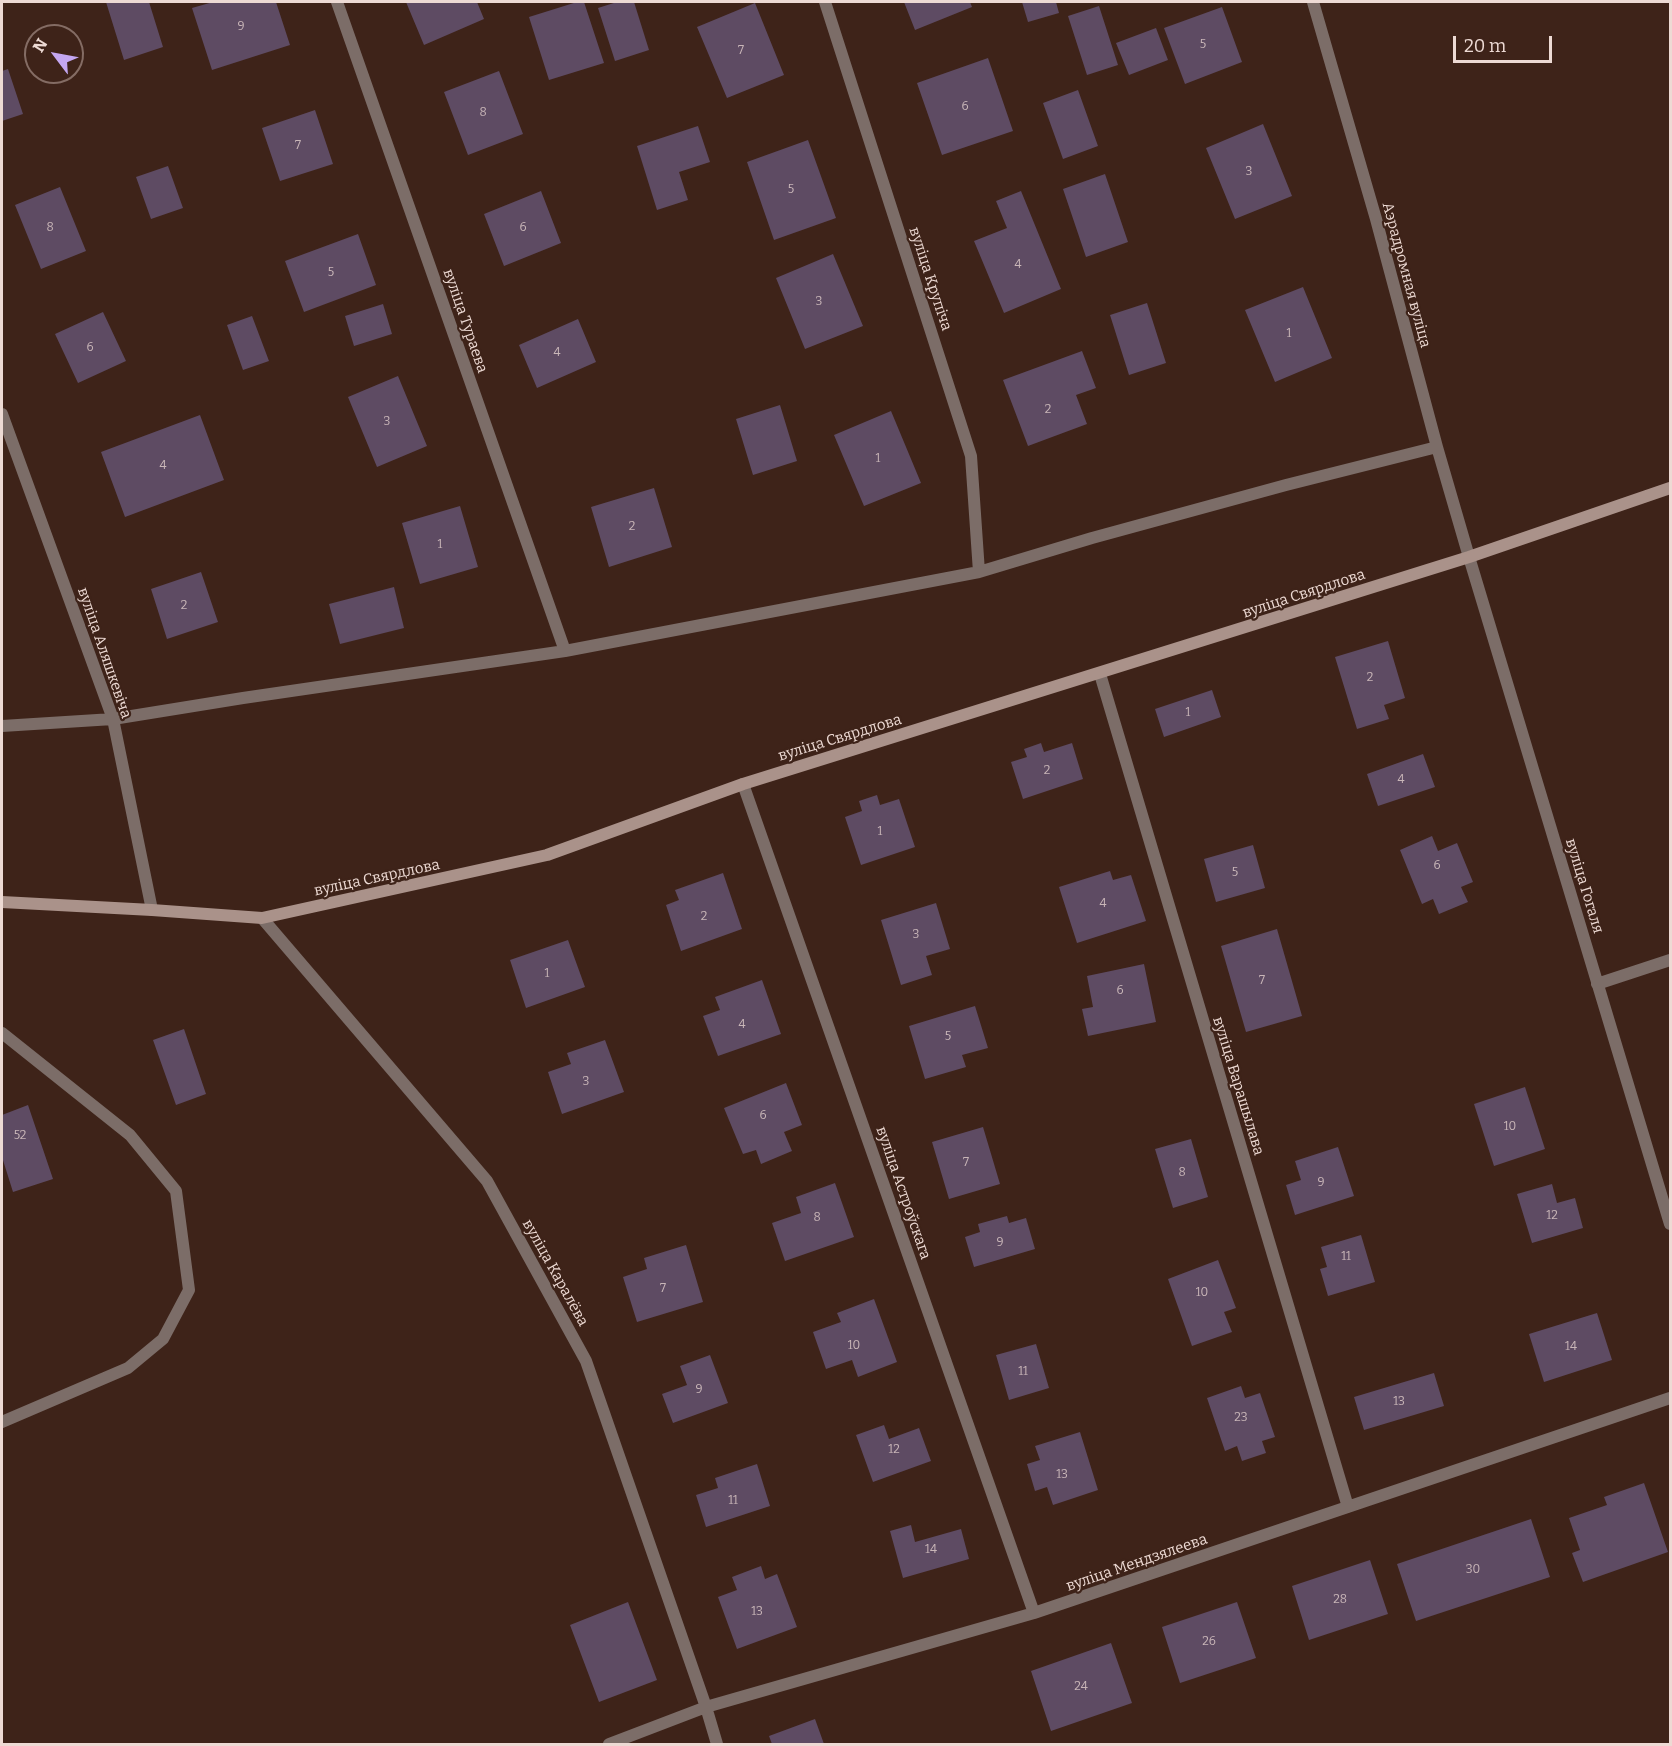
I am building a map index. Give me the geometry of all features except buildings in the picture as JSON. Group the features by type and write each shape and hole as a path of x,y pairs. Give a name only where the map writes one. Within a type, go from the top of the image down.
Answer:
{"street":[{"name":"вуліца Тураева","path":"337,2 565,651"},
{"name":"вуліца Крупіча","path":"825,2 971,456 979,572"},
{"name":"Аэрадромная вуліца","path":"1313,2 1376,219 1469,557"},
{"name":"вуліца Аляшкевіча","path":"2,414 113,719 152,910"},
{"path":"2,726 113,719 565,651 979,572 1252,494 1437,447"},
{"name":"вуліца Свярдлова","path":"2,902 262,918 547,855 743,784 1469,557 1671,488"},
{"name":"вуліца Гогаля","path":"1469,557 1671,1224"},
{"name":"вуліца Варашылава","path":"1100,674 1348,1508"},
{"name":"вуліца Астроўскага","path":"743,784 1034,1613"},
{"name":"вуліца Каралёва","path":"262,918 487,1181 586,1361 717,1744"},
{"path":"1597,984 1671,960"},
{"path":"2,1033 129,1135 176,1191 189,1290 163,1339 128,1368 2,1422"},
{"name":"вуліца Мендзялеева","path":"609,1744 706,1707 1034,1613 1671,1398"}]}
